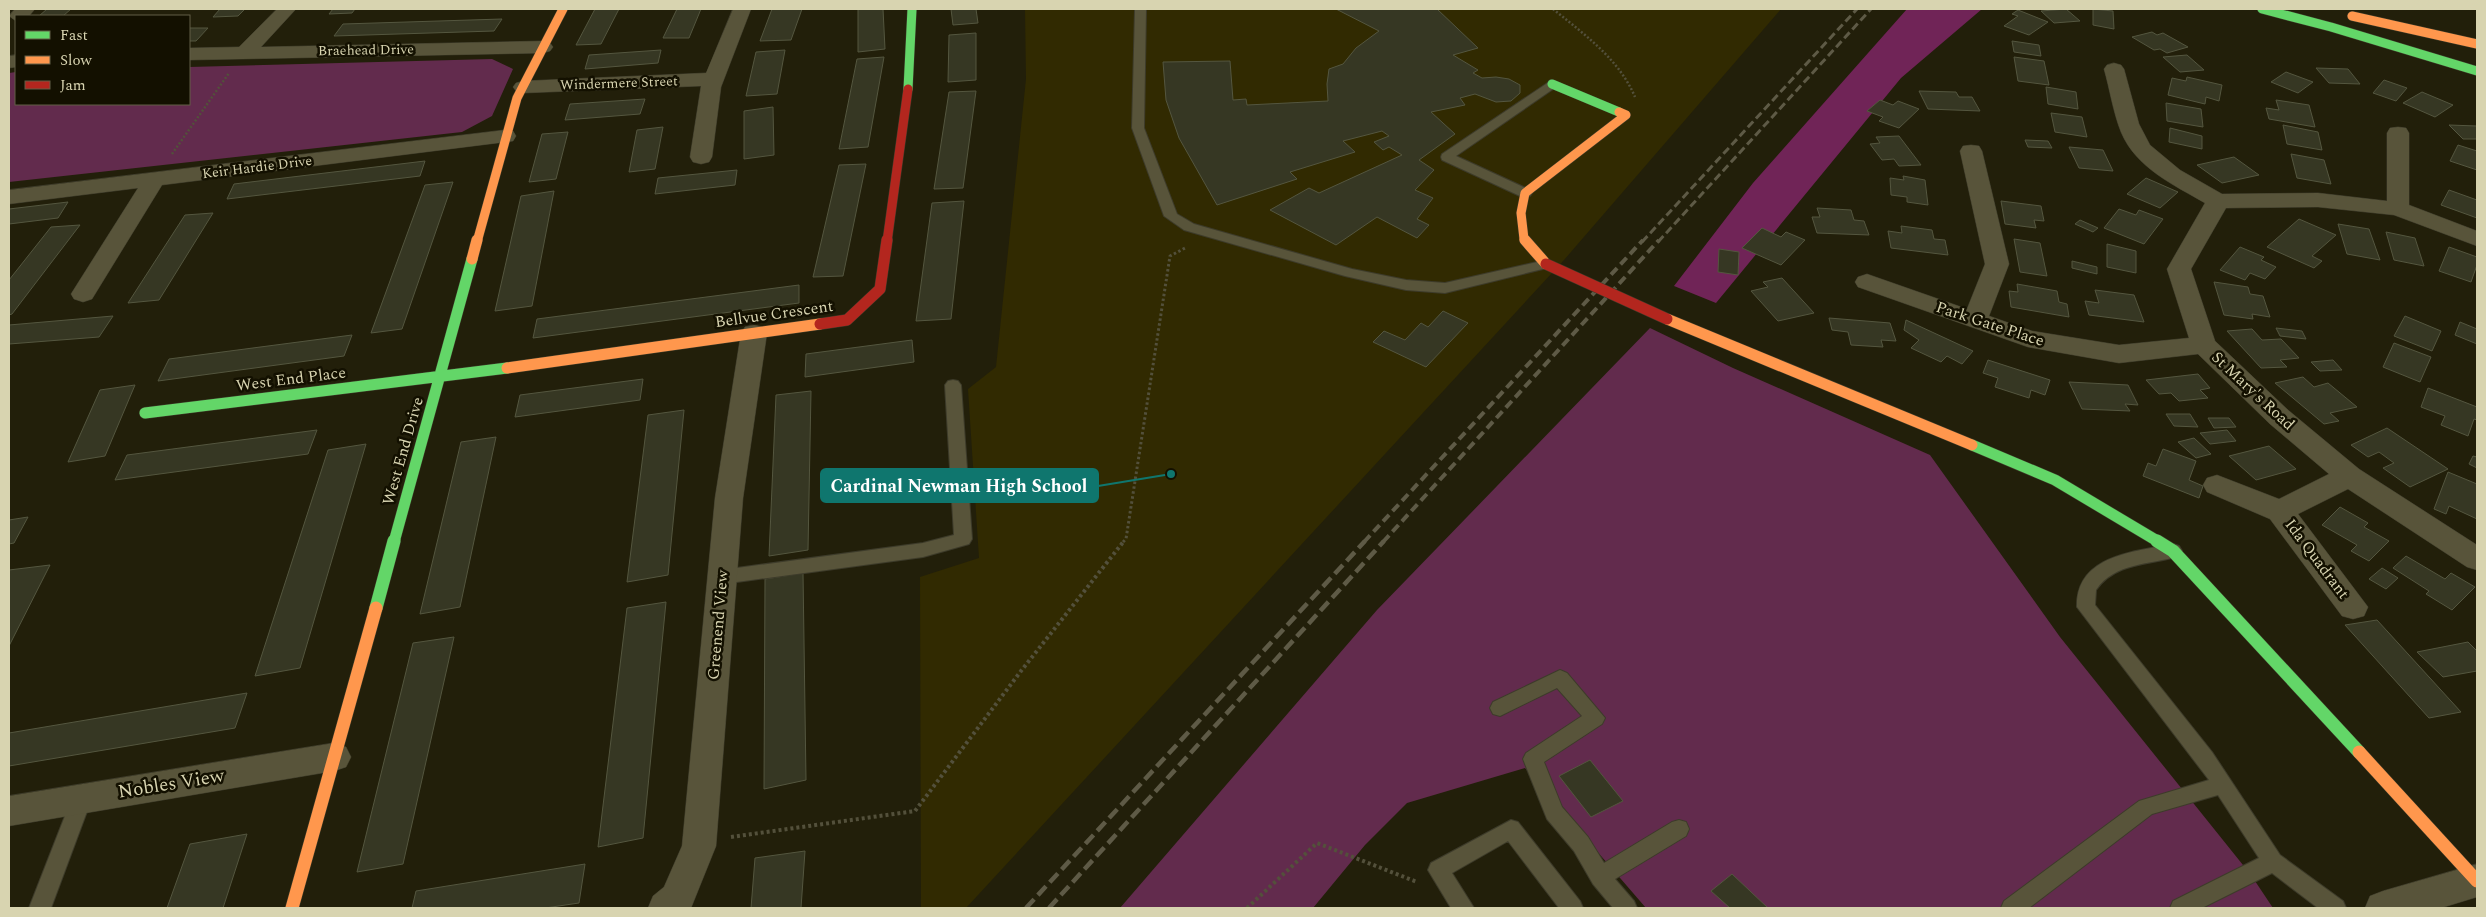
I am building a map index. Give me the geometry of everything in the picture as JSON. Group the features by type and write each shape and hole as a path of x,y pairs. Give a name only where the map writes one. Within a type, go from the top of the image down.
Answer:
{"main road":[{"name":"West End Drive","path":"292,908 441,377 505,136 523,87 563,9"},
{"name":"Bellvue Crescent","path":"441,377 847,320 880,290 910,74 912,9"},
{"path":"2262,9 2331,27 2477,71"},
{"path":"2338,13 2477,44"},
{"path":"1552,84 1626,115 1525,193 1522,213 1524,239 1546,264 1667,319 2055,480 2173,551 2477,881"},
{"name":"West End Place","path":"145,413 441,377"}],"street":[{"path":"240,52 287,9"},
{"path":"701,157 711,87 742,9"},
{"name":"Braehead Drive","path":"190,54 543,47"},
{"path":"2114,69 2135,138 2146,154 2179,178 2218,201 2318,200 2398,209 2477,239"},
{"name":"Windermere Street","path":"523,87 714,79"},
{"path":"2398,133 2398,209"},
{"name":"Keir Hardie Drive","path":"9,197 153,181 505,136"},
{"path":"1972,151 1997,264 1975,320"},
{"path":"83,294 153,181"},
{"name":"St Mary's Road","path":"2218,201 2179,270 2204,345 2279,417 2350,476 2477,558"},
{"name":"Park Gate Place","path":"1868,282 2028,339 2119,354 2204,345"},
{"name":"Greenend View","path":"666,908 677,899 699,846 729,498 754,333"},
{"name":"Ida Quadrant","path":"2280,511 2350,476"},
{"name":"Ida Quadrant","path":"2217,485 2280,511 2354,607"},
{"name":"Nobles View","path":"9,811 334,757"},
{"path":"2383,908 2477,881"}],"lane":[{"path":"1140,9 1138,128 1171,216 1189,227 1350,273 1406,285 1445,288 1546,264"},
{"path":"1525,193 1447,157 1552,84"},
{"path":"722,577 923,550 963,539 953,384"},
{"path":"2173,551 2122,562 2099,574 2087,588 2086,607 2205,758 2273,862 2335,908"},
{"path":"1500,708 1560,678 1595,718 1533,759 1554,813 1581,844 1600,877 1626,908"},
{"path":"2012,908 2146,808 2223,785"},
{"path":"40,908 82,798"},
{"path":"1459,903 1438,870 1511,829 1572,908"},
{"path":"1600,877 1679,829"},
{"path":"2182,908 2273,862"}],"path":[{"path":"1553,9 1600,48 1631,83 1635,97 1626,115"},
{"path":"153,181 235,64 240,52"},
{"path":"699,846 723,838 916,811 1021,671 1126,539 1170,256 1213,234"},
{"path":"1247,908 1317,843 1459,903"}],"shaded area":[{"path":"1025,9 1781,9 1564,260 966,908 921,908 920,577 979,558 968,389 996,367 1026,79"},
{"path":"1907,9 1982,9 1901,78 1716,303 1674,286 1753,183"},
{"path":"492,59 513,69 492,116 462,132 9,182 9,73 15,72 15,105 190,105 190,67"},
{"path":"1650,328 1733,368 1930,455 2060,637 2251,875 2273,908 1646,908 1525,768 1407,803 1365,845 1313,908 1120,908 1377,610"}],"building":[{"path":"47,9 71,9 64,15 40,15"},
{"path":"220,9 245,9 238,16 213,17"},
{"path":"333,9 355,9 352,13 329,14"},
{"path":"595,9 619,9 601,44 576,45"},
{"path":"677,9 701,9 689,38 663,38"},
{"path":"772,9 802,9 791,40 760,41"},
{"path":"858,9 883,9 885,49 858,52"},
{"path":"951,9 976,9 978,23 953,25"},
{"path":"1336,9 1437,9 1478,48 1453,55 1478,70 1473,73 1482,78 1496,77 1509,79 1520,85 1520,93 1511,101 1496,102 1475,94 1460,98 1465,105 1431,112 1455,134 1419,160 1434,170 1415,190 1433,198 1417,219 1429,225 1417,238 1377,217 1336,245 1270,210 1309,188 1319,193 1402,155 1389,147 1383,150 1374,142 1389,136 1382,131 1343,141 1355,152 1290,172 1297,179 1217,205 1179,138 1166,100 1163,62 1230,61 1233,100 1246,99 1247,105 1328,101 1327,84 1329,69 1343,64 1356,48 1379,31"},
{"path":"2066,9 2080,21 2054,23 2041,11"},
{"path":"2093,9 2113,11 2114,29 2093,25"},
{"path":"2018,10 2048,22 2029,35 2004,26 2018,16 2012,14"},
{"path":"502,19 494,31 334,36 343,24"},
{"path":"190,28 208,28 196,41 190,41"},
{"path":"2152,32 2157,35 2163,33 2188,47 2167,53 2160,49 2154,50 2132,37"},
{"path":"976,33 976,80 948,82 949,35"},
{"path":"2012,41 2039,45 2041,56 2014,52"},
{"path":"661,50 658,63 585,69 589,55"},
{"path":"785,50 777,94 746,96 756,52"},
{"path":"2187,55 2204,70 2180,72 2163,57"},
{"path":"884,57 868,147 839,149 857,59"},
{"path":"2014,57 2044,61 2049,85 2018,81"},
{"path":"2316,68 2348,69 2360,84 2329,83"},
{"path":"2286,72 2313,82 2298,93 2271,82"},
{"path":"2187,77 2222,85 2219,101 2206,97 2205,104 2168,95 2172,78 2186,81"},
{"path":"2384,80 2407,88 2396,101 2373,93"},
{"path":"2046,87 2076,92 2078,109 2048,104"},
{"path":"976,91 963,188 934,189 949,92"},
{"path":"1919,91 1956,92 1959,97 1972,97 1980,111 1928,109"},
{"path":"2422,92 2453,105 2435,117 2403,103"},
{"path":"645,99 640,114 565,120 570,104"},
{"path":"1880,100 1893,105 1898,101 1919,109 1899,128 1879,121 1883,117 1867,111"},
{"path":"2276,100 2309,105 2315,127 2269,119 2266,108 2279,110"},
{"path":"2166,103 2201,109 2203,127 2167,121"},
{"path":"773,107 774,155 744,159 744,111"},
{"path":"2051,113 2082,117 2087,137 2055,132"},
{"path":"2283,125 2318,132 2322,150 2287,144"},
{"path":"2449,125 2477,126 2477,139 2463,139"},
{"path":"663,127 655,169 629,172 637,130"},
{"path":"2170,128 2202,136 2202,149 2169,142"},
{"path":"568,132 556,179 529,182 542,134"},
{"path":"1899,136 1921,165 1899,166 1894,159 1882,160 1870,144 1880,143 1876,137"},
{"path":"2025,140 2048,141 2052,148 2028,147"},
{"path":"2458,145 2477,151 2477,170 2450,161"},
{"path":"2069,147 2103,150 2113,171 2079,168"},
{"path":"2291,154 2324,160 2331,184 2297,178"},
{"path":"2234,157 2259,175 2222,183 2197,165"},
{"path":"425,161 420,176 227,199 234,184"},
{"path":"866,164 843,276 813,277 839,165"},
{"path":"737,170 735,185 655,194 658,178"},
{"path":"1903,176 1925,180 1928,205 1907,202 1907,197 1891,195 1890,178 1904,180"},
{"path":"2146,178 2178,192 2160,208 2127,194"},
{"path":"453,182 402,329 371,333 425,185"},
{"path":"2449,190 2477,200 2477,218 2441,205"},
{"path":"554,191 532,306 495,311 521,196"},
{"path":"964,201 951,319 916,321 932,203"},
{"path":"2001,201 2041,206 2044,221 2034,220 2036,228 2005,224"},
{"path":"68,202 58,218 9,224 9,209"},
{"path":"1817,208 1851,210 1854,220 1864,221 1869,235 1817,233 1812,217 1820,217"},
{"path":"2119,209 2136,215 2139,210 2163,219 2144,244 2104,228"},
{"path":"213,213 159,300 128,303 185,215"},
{"path":"2299,219 2336,235 2312,256 2322,261 2314,268 2267,247"},
{"path":"2080,220 2098,228 2093,232 2075,224"},
{"path":"2338,224 2369,229 2380,260 2347,254"},
{"path":"80,225 12,314 9,315 9,280 51,227"},
{"path":"1901,226 1932,230 1934,239 1945,240 1948,255 1891,248 1888,231 1902,233"},
{"path":"1762,228 1781,237 1786,232 1805,240 1781,265 1742,248"},
{"path":"2386,232 2415,238 2424,266 2394,260"},
{"path":"2014,239 2040,243 2047,276 2020,272"},
{"path":"2107,244 2136,251 2136,273 2107,267"},
{"path":"2240,247 2264,257 2261,260 2276,267 2265,279 2250,273 2245,280 2220,270"},
{"path":"2449,247 2477,257 2477,265 2471,282 2439,271"},
{"path":"1719,249 1739,252 1738,275 1718,272"},
{"path":"2072,261 2097,267 2097,274 2072,268"},
{"path":"1782,278 1814,313 1778,321 1751,291 1768,287 1763,282"},
{"path":"2214,282 2248,287 2250,294 2263,296 2270,317 2252,314 2253,319 2224,315"},
{"path":"2017,284 2057,291 2059,302 2067,304 2069,317 2011,307 2009,291 2018,292"},
{"path":"799,285 799,303 533,338 537,319"},
{"path":"2095,290 2134,295 2144,322 2089,315 2085,301 2099,303"},
{"path":"1443,311 1468,323 1426,367 1373,342 1384,331 1405,340 1421,323 1428,327"},
{"path":"113,316 99,337 9,344 9,325"},
{"path":"2405,316 2441,331 2432,351 2394,336"},
{"path":"1829,318 1890,323 1896,341 1881,340 1883,347 1851,345 1848,332 1832,330"},
{"path":"1906,320 1973,351 1962,364 1947,356 1941,362 1911,348 1919,340 1904,330"},
{"path":"2460,322 2477,329 2477,344 2455,335"},
{"path":"2276,328 2302,331 2306,339 2280,336"},
{"path":"2252,329 2262,340 2281,339 2299,358 2280,360 2287,367 2261,368 2227,331"},
{"path":"352,335 344,356 158,381 169,359"},
{"path":"912,340 914,362 805,377 806,354"},
{"path":"2394,343 2431,357 2420,382 2383,367"},
{"path":"1988,360 2050,380 2045,395 2031,390 2029,398 1995,387 1998,378 1983,373"},
{"path":"2333,360 2342,370 2320,371 2311,362"},
{"path":"2198,374 2210,388 2200,390 2208,398 2179,401 2171,393 2159,394 2146,380"},
{"path":"2303,377 2314,387 2328,383 2357,407 2330,413 2339,421 2324,424 2275,383"},
{"path":"643,379 640,400 515,417 520,395"},
{"path":"2069,382 2128,385 2138,405 2125,404 2130,411 2082,409"},
{"path":"135,385 105,456 68,462 100,390"},
{"path":"2428,388 2477,407 2477,420 2474,419 2468,436 2441,425 2445,416 2421,407"},
{"path":"811,391 808,550 769,556 776,395"},
{"path":"684,410 668,575 627,582 648,415"},
{"path":"2166,414 2190,414 2198,427 2174,426"},
{"path":"2208,418 2229,418 2236,427 2214,428"},
{"path":"2387,428 2448,469 2410,487 2383,468 2394,463 2379,452 2368,457 2351,445"},
{"path":"317,430 308,454 115,480 127,455"},
{"path":"2227,430 2236,441 2210,444 2200,433"},
{"path":"496,437 460,607 420,614 461,442"},
{"path":"2194,438 2211,454 2196,458 2178,442"},
{"path":"366,444 300,668 255,676 328,450"},
{"path":"2269,446 2296,469 2256,480 2229,456"},
{"path":"2163,449 2196,461 2189,480 2203,486 2199,498 2143,476 2148,463 2156,466"},
{"path":"2473,456 2477,457 2477,468 2469,464"},
{"path":"2448,472 2477,484 2477,519 2449,506 2446,514 2434,509"},
{"path":"2340,507 2368,523 2364,527 2389,541 2369,561 2351,551 2357,545 2322,525"},
{"path":"28,517 14,543 9,544 9,520"},
{"path":"2406,556 2445,579 2451,573 2475,587 2452,610 2426,594 2429,591 2393,568"},
{"path":"50,565 9,646 9,570"},
{"path":"2382,568 2398,578 2386,589 2369,579"},
{"path":"803,573 806,780 764,789 765,579"},
{"path":"666,602 643,838 598,847 627,608"},
{"path":"2377,620 2461,712 2429,718 2345,625"},
{"path":"454,637 403,864 357,872 413,643"},
{"path":"2468,642 2477,651 2477,671 2443,677 2417,652"},
{"path":"247,693 235,728 9,766 9,733"},
{"path":"1590,760 1623,801 1591,817 1559,776"},
{"path":"247,834 223,908 167,908 190,844"},
{"path":"805,851 801,908 751,908 755,858"},
{"path":"585,864 579,903 545,908 412,908 416,891"},
{"path":"1732,874 1768,908 1730,908 1711,891"}],"railway":[{"path":"1642,242 1857,9"},
{"path":"1658,242 1871,9"},
{"path":"1364,542 1643,240"},
{"path":"1383,542 1659,240"},
{"path":"1026,908 1365,541"},
{"path":"1049,908 1384,541"}],"traffic: fast":[{"path":"908,89 912,9"},
{"path":"2262,9 2331,27 2477,71"},
{"path":"1552,84 1619,112"},
{"path":"376,608 472,259"},
{"path":"145,413 507,368"},
{"path":"1972,445 2055,480 2173,551 2359,752"}],"traffic: slow":[{"path":"472,259 517,98 563,9"},
{"path":"2352,16 2477,44"},
{"path":"1546,264 1524,239 1521,213 1525,193 1626,115 1619,112"},
{"path":"1667,319 1972,445"},
{"path":"507,368 820,324"},
{"path":"292,908 376,608"},
{"path":"2359,752 2477,881"}],"traffic: jam":[{"path":"820,324 847,320 880,289 908,89"},
{"path":"1546,264 1667,319"}],"place":[{"name":"Cardinal Newman High School","path":"1171,474"}]}
